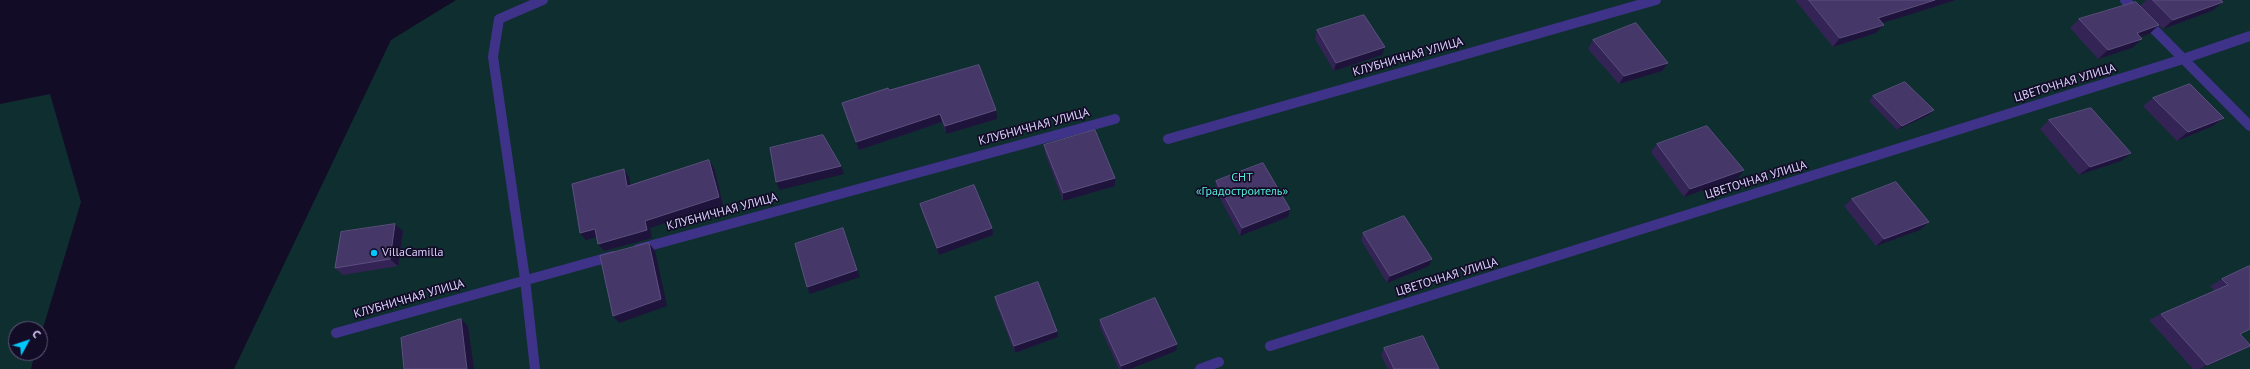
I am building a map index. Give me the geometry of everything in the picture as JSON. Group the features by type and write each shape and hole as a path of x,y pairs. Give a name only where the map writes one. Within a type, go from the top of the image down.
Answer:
{"street":[{"path":"535,369 526,279 493,57 500,20 543,0"},
{"name":"КЛУБНИЧНАЯ УЛИЦА","path":"1168,139 1656,0"},
{"path":"2125,0 2250,126"},
{"name":"ЦВЕТОЧНАЯ УЛИЦА","path":"1270,346 2183,59 2250,36"},
{"name":"КЛУБНИЧНАЯ УЛИЦА","path":"336,333 526,279 1115,119"},
{"path":"1200,369 1219,362"}],"green space":[{"name":"СНТ «Градостроитель»","path":"456,0 2250,0 2250,369 234,369 391,40"},
{"path":"50,94 81,202 45,321 8,321 8,361 33,361 31,369 0,369 0,104"}],"building":[{"path":"1809,0 1935,0 1878,18 1884,25 1840,38"},
{"path":"2153,0 2221,0 2223,2 2173,20"},
{"path":"2136,2 2159,25 2137,33 2142,39 2108,50 2079,19"},
{"path":"1364,15 1385,47 1336,63 1317,30"},
{"path":"1636,23 1668,63 1624,76 1593,40"},
{"path":"979,65 996,110 945,126 940,114 856,142 842,103 888,88 889,90"},
{"path":"1905,82 1934,110 1902,126 1873,96"},
{"path":"2190,84 2224,118 2188,132 2153,98"},
{"path":"2091,108 2131,153 2090,167 2049,120"},
{"path":"1707,126 1744,170 1690,189 1657,144"},
{"path":"1095,130 1115,178 1063,193 1044,145"},
{"path":"823,135 841,166 776,182 770,148"},
{"path":"709,160 719,197 645,221 647,230 598,244 595,229 580,233 572,184 624,169 627,186"},
{"path":"1263,163 1290,209 1242,228 1216,181"},
{"path":"1896,182 1929,222 1884,239 1852,199"},
{"path":"974,185 992,228 937,248 920,204"},
{"path":"1404,216 1432,259 1390,276 1363,233"},
{"name":"VillaCamilla","path":"395,224 390,259 335,268 341,232"},
{"path":"843,228 857,270 807,287 795,244"},
{"path":"649,243 661,299 613,316 600,256"},
{"path":"2249,266 2250,329 2240,334 2250,346 2207,365 2161,314 2228,285 2222,279"},
{"path":"1038,282 1057,331 1014,346 995,297"},
{"path":"1155,298 1177,344 1121,366 1100,320"},
{"path":"461,319 467,369 404,369 401,338"},
{"path":"1423,336 1439,369 1394,369 1384,348"}],"place":[{"name":"VillaCamilla","path":"374,253"}]}
